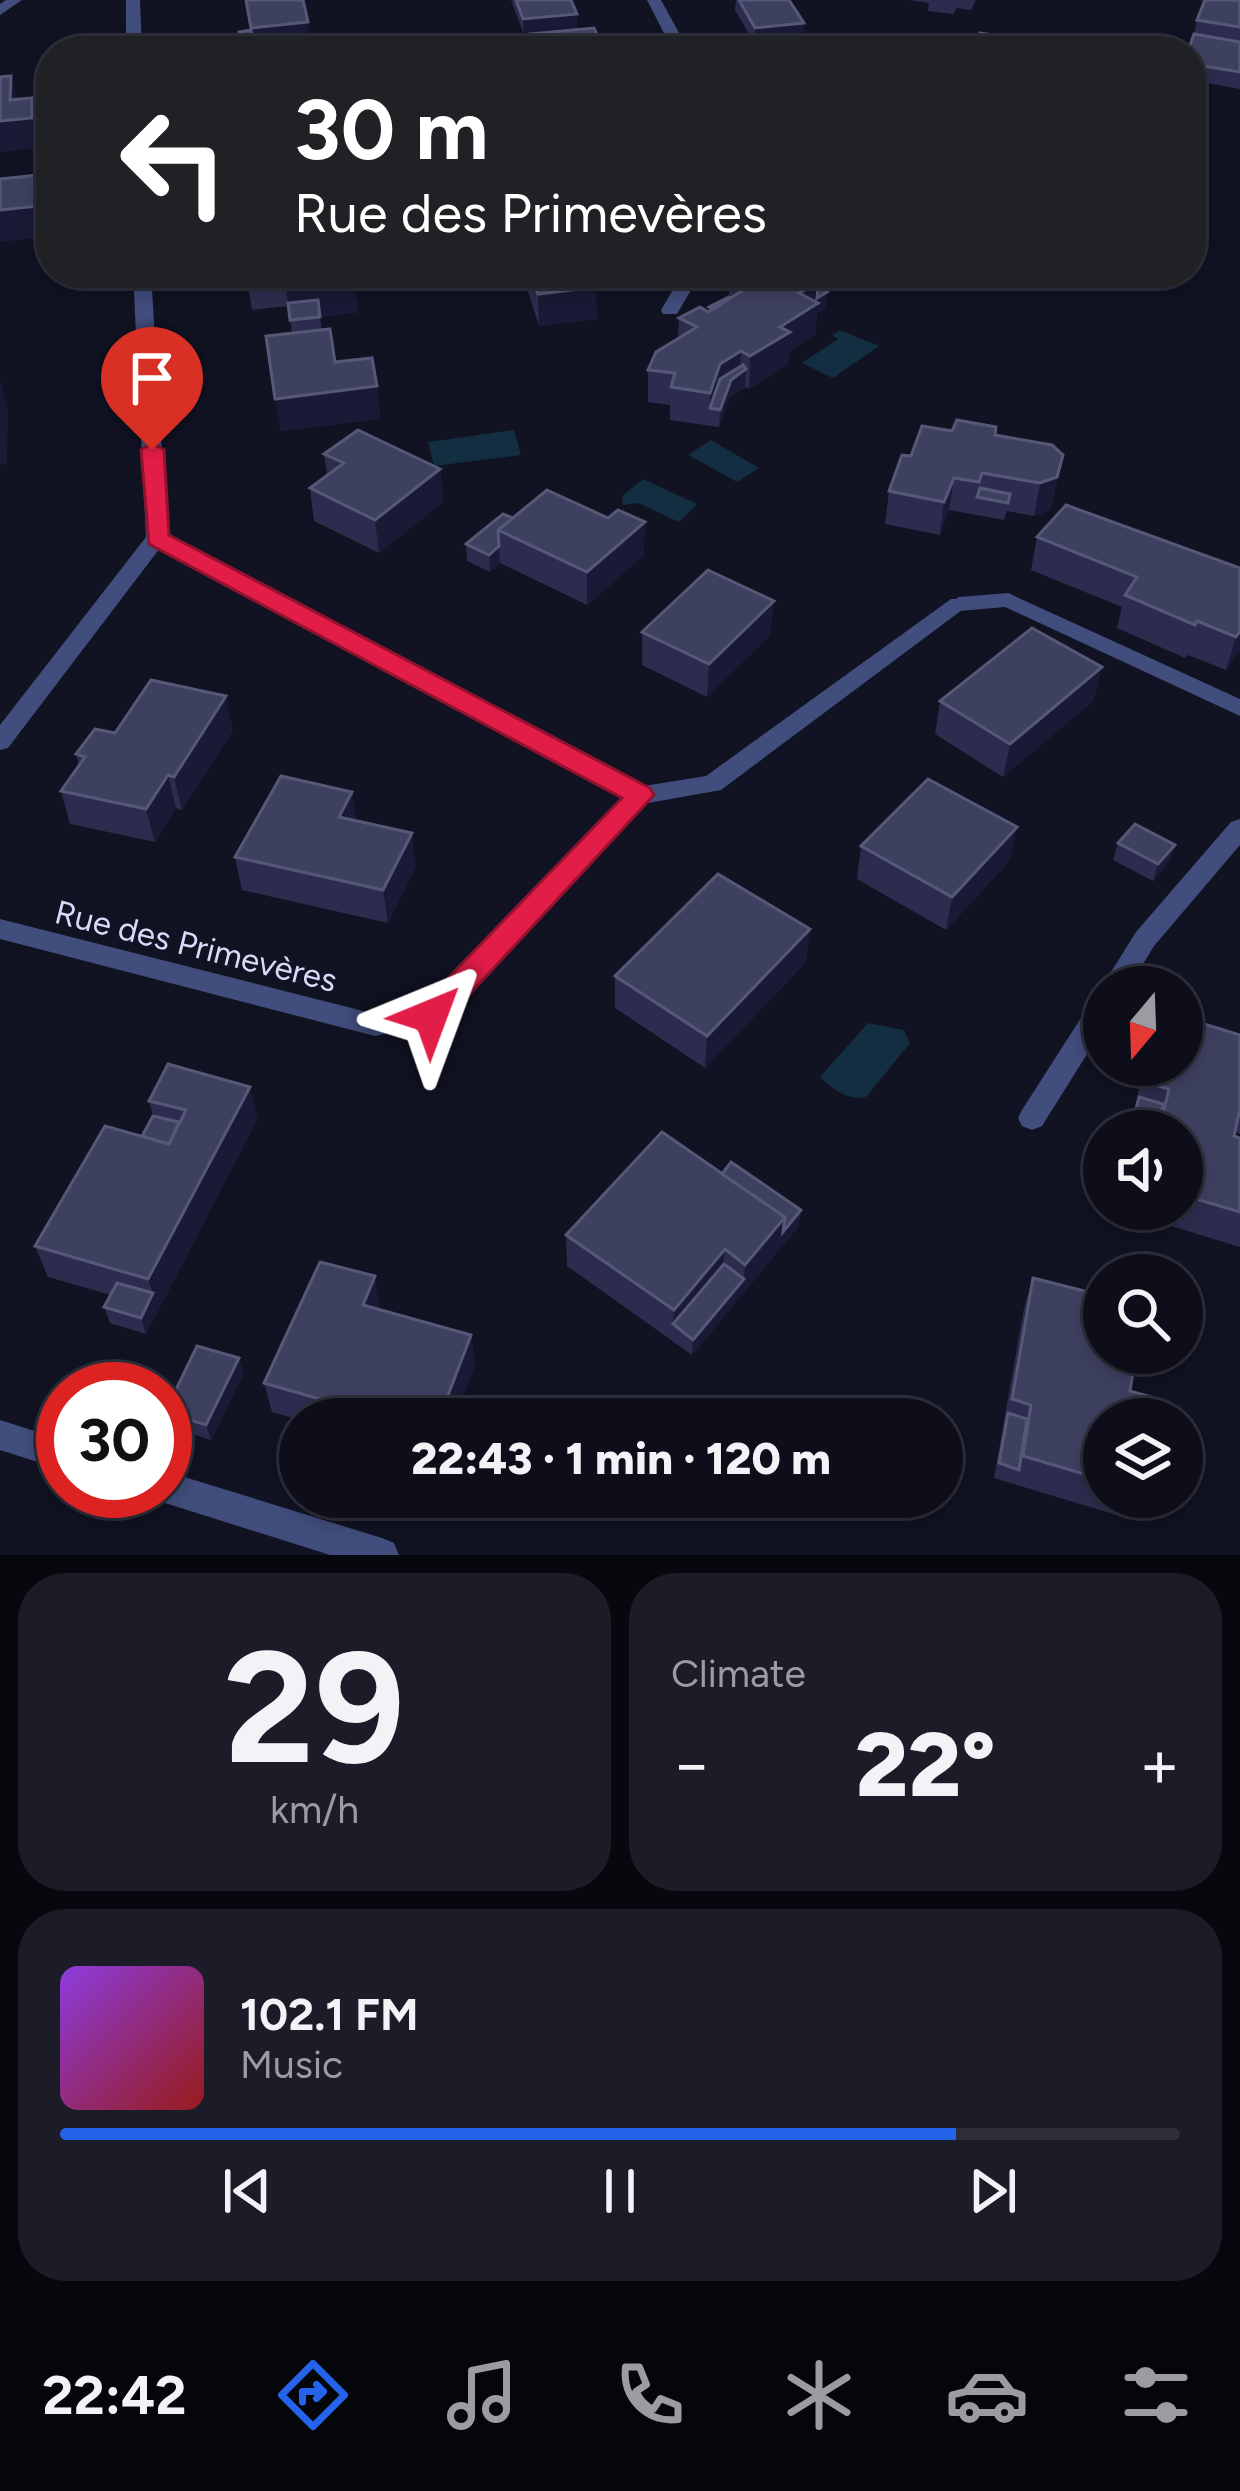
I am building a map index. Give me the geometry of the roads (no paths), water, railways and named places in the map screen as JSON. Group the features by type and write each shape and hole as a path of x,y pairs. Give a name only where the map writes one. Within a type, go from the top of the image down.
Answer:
{"street":[{"path":"0,11 15,0"},
{"path":"133,0 134,36"},
{"path":"654,0 673,36"},
{"path":"0,742 157,538 143,288"},
{"path":"670,310 683,288"},
{"path":"157,538 640,795 712,784 959,604 1008,600 1240,709"},
{"name":"Rue des Primevères","path":"0,929 375,1025 431,1016 640,795"},
{"path":"1128,966 1145,939 1240,828"},
{"path":"1032,1118 1083,1037"},
{"path":"0,1435 36,1446"},
{"path":"192,1495 382,1555"}],"water":[{"path":"840,330 879,346 833,378 802,363 838,339 832,335"},
{"path":"514,430 521,455 434,466 428,442"},
{"path":"711,440 759,468 737,482 688,455"},
{"path":"643,479 697,504 679,522 638,503 623,505 622,496"},
{"path":"868,1023 904,1030 910,1043 866,1097 847,1096 820,1077"}]}
